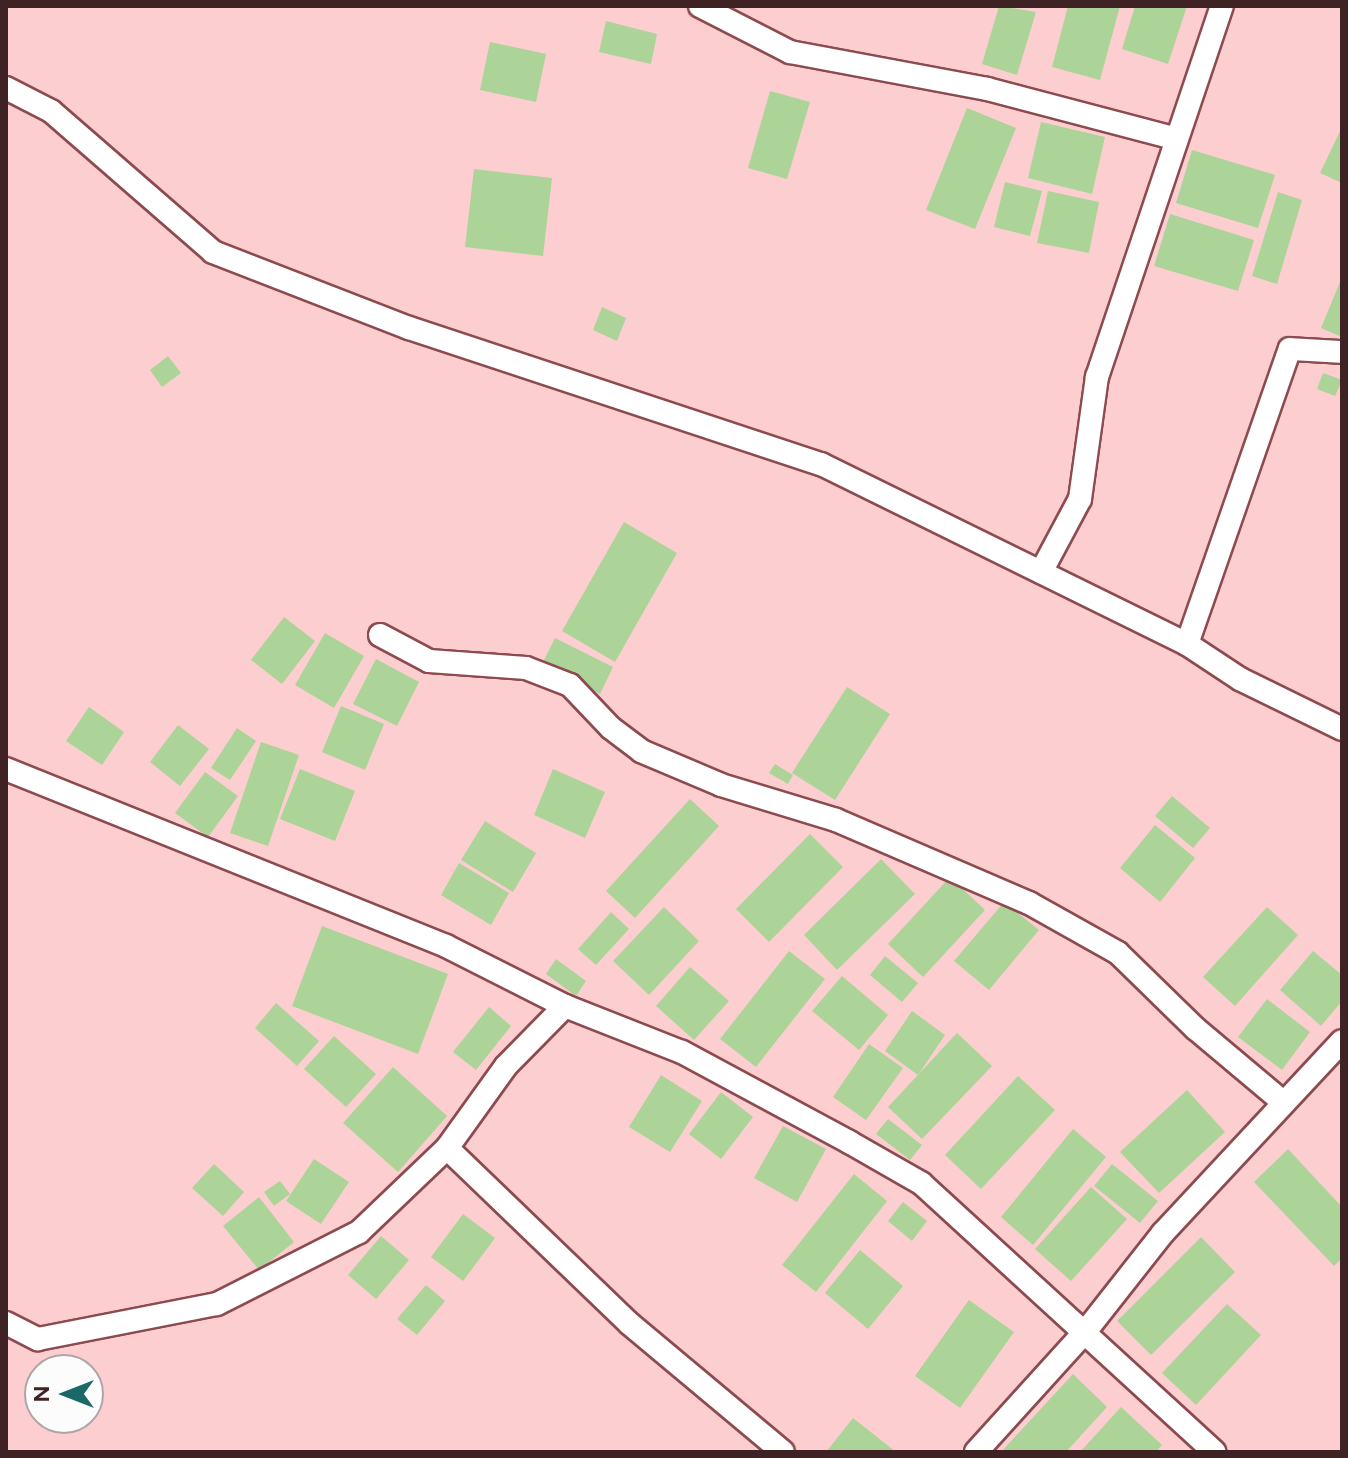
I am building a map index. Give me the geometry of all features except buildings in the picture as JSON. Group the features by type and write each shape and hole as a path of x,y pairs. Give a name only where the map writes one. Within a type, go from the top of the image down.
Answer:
{"street":[{"path":"700,6 790,52 987,89 1177,139"},
{"path":"1041,572 1080,499 1097,377 1222,6"},
{"path":"6,88 51,111 213,252 409,328 821,464 1187,644 1240,679 1342,729"},
{"path":"1187,644 1290,349 1342,352"},
{"path":"380,635 429,661 526,668 570,685 611,728 641,751 721,785 836,820 1029,903 1118,953 1196,1029 1283,1102"},
{"path":"6,769 446,946 565,1006 682,1052 921,1183 1215,1452"},
{"path":"6,1323 38,1339 217,1304 359,1232 447,1148 506,1066 565,1006"},
{"path":"976,1452 1085,1332 1163,1233 1342,1041"},
{"path":"447,1148 630,1324 783,1452"}]}
